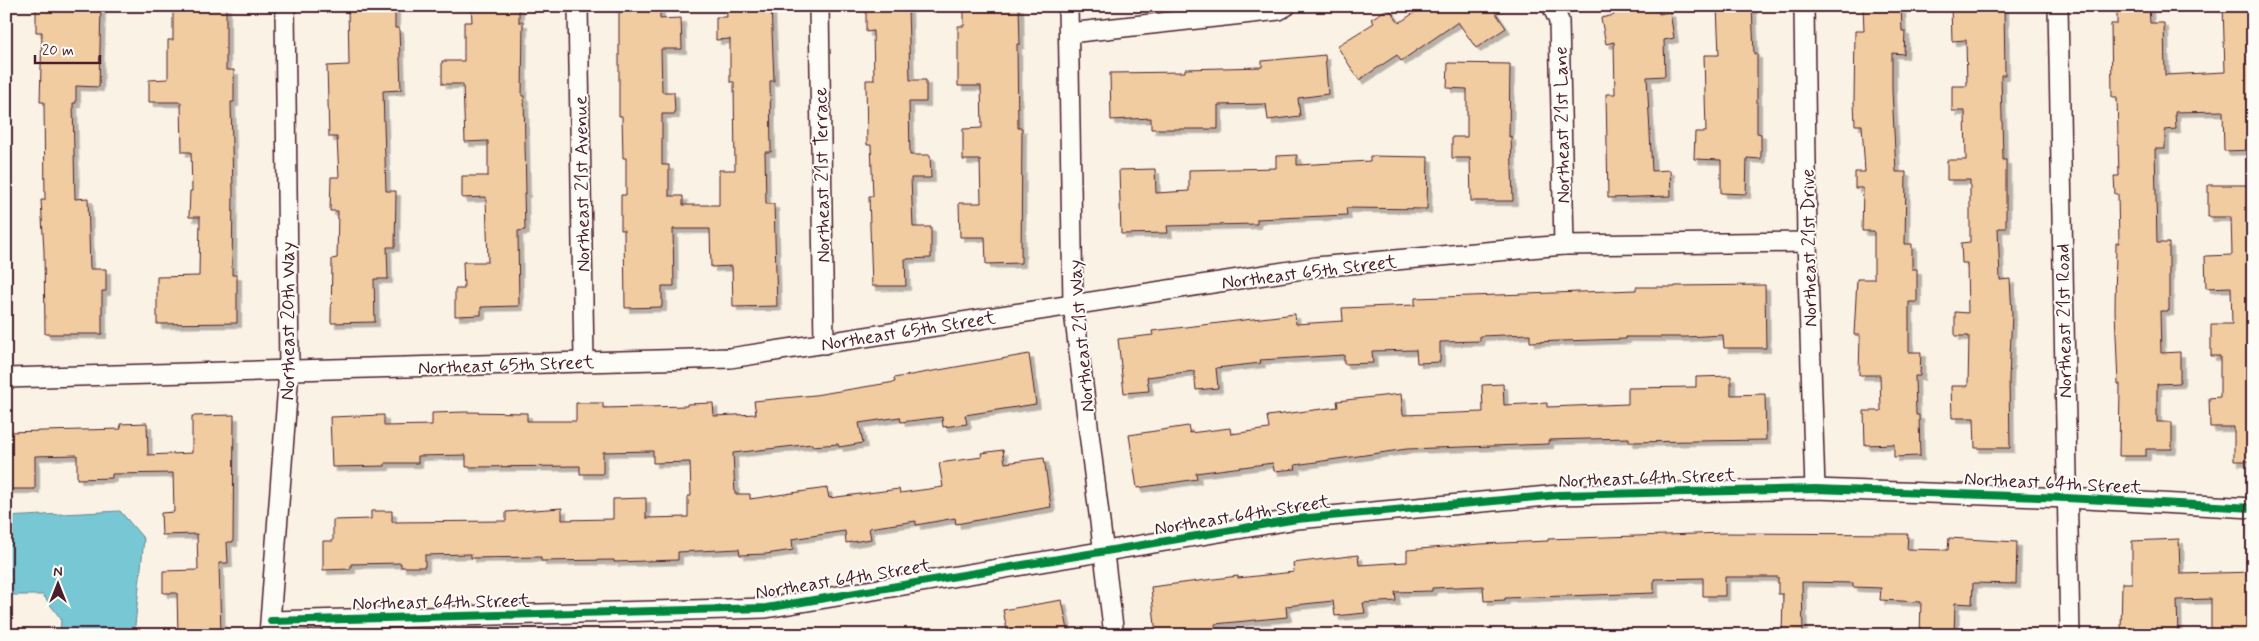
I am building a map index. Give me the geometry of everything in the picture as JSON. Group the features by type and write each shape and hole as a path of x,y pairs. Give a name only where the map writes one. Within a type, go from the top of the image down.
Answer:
{"street":[{"name":"Northeast 20th Way","path":"270,628 289,371 285,6"},
{"name":"Northeast 21st Avenue","path":"578,6 584,361"},
{"name":"Northeast 21st Terrace","path":"818,6 824,344"},
{"name":"Northeast 21st Way","path":"1068,6 1073,304 1114,635"},
{"path":"1069,33 1279,10 1286,6"},
{"name":"Northeast 21st Lane","path":"1552,6 1559,21 1564,245"},
{"name":"Northeast 21st Drive","path":"1804,6 1807,242 1815,489"},
{"name":"Northeast 21st Road","path":"2058,6 2070,635"},
{"name":"Northeast 65th Street","path":"6,378 730,358 1316,267 1564,245 1807,242"},
{"name":"Northeast 64th Street","path":"270,628 766,608 1297,519 1549,496 1815,489 2066,498 2253,508"}],"water":[{"path":"120,511 144,539 134,635 60,635 61,619 43,595 6,595 6,517"}],"building":[{"path":"36,6 101,6 99,87 76,86 76,103 73,103 75,199 88,198 90,269 106,269 106,291 102,291 102,334 45,334 41,200 45,200 44,102 40,102 42,32 36,32"},
{"path":"173,6 226,6 226,70 234,70 234,102 231,102 232,275 237,275 237,323 157,324 157,277 199,276 200,217 189,217 190,191 192,191 191,152 182,152 181,102 149,102 149,80 168,79 168,40 173,40"},
{"path":"348,6 395,6 395,28 399,28 401,90 383,91 386,191 396,191 395,247 387,247 388,279 374,279 375,322 331,323 332,259 337,258 338,211 330,211 331,177 339,177 337,137 329,137 327,66 349,65"},
{"path":"471,6 519,6 519,22 523,22 522,96 524,96 525,230 518,231 519,306 481,307 481,315 455,316 455,289 464,289 463,262 488,262 486,197 462,198 462,176 488,176 488,141 465,142 463,84 442,84 442,61 464,61 464,22 472,22"},
{"path":"619,6 660,6 660,19 681,18 682,49 661,49 662,92 674,92 675,114 662,114 662,165 669,165 669,196 683,196 683,205 719,205 719,170 735,170 734,82 730,82 730,39 716,40 716,17 727,17 726,6 771,6 774,81 770,81 771,152 765,152 766,204 774,204 777,306 733,307 732,266 711,267 710,229 673,229 674,286 662,286 662,307 625,308 624,230 621,230 621,195 626,195 626,158 623,158 622,116 619,116"},
{"path":"964,6 1019,6 1020,44 1017,44 1018,128 1022,128 1021,263 986,264 985,237 960,237 959,203 981,203 980,160 963,160 963,129 982,128 981,86 958,86 958,26 964,26"},
{"path":"1424,6 1491,6 1506,28 1476,48 1458,22 1401,61 1397,55 1359,80 1337,46 1374,23 1371,19 1389,8 1399,23"},
{"path":"1613,6 1657,6 1659,14 1670,12 1674,38 1664,40 1665,76 1647,77 1652,171 1670,170 1671,196 1608,198 1606,94 1615,94 1614,42 1606,44 1601,18 1614,15"},
{"path":"1717,6 1752,6 1754,54 1757,54 1757,133 1761,134 1761,159 1747,158 1746,194 1721,193 1721,160 1694,159 1695,132 1706,132 1704,55 1719,55"},
{"path":"1863,6 1901,6 1902,31 1905,31 1904,54 1892,53 1892,90 1896,172 1906,172 1905,244 1912,244 1912,269 1917,269 1917,302 1909,302 1909,352 1921,352 1920,376 1915,376 1916,415 1919,415 1920,456 1894,457 1894,444 1865,445 1864,411 1881,411 1880,375 1859,375 1860,335 1854,335 1857,279 1874,279 1874,231 1862,231 1863,188 1855,188 1855,172 1865,172 1862,125 1855,125 1854,101 1855,31 1864,31"},
{"path":"1951,6 2004,6 2005,75 2001,75 2003,160 2006,160 2006,228 1998,228 2000,280 2010,279 2012,314 2009,378 2010,448 1975,448 1974,418 1952,418 1951,386 1968,386 1969,336 1955,336 1955,312 1968,313 1967,263 1962,263 1961,243 1970,242 1970,180 1947,180 1947,160 1966,160 1965,111 1952,111 1952,86 1967,86 1966,40 1952,41"},
{"path":"2117,6 2149,6 2150,23 2164,23 2165,75 2225,72 2223,6 2253,6 2253,150 2224,151 2223,111 2175,112 2176,129 2165,130 2165,149 2155,149 2157,243 2169,243 2169,311 2160,311 2161,353 2180,352 2180,383 2157,384 2157,422 2172,422 2172,449 2146,449 2146,456 2119,456 2120,384 2118,384 2115,311 2116,243 2119,243 2118,194 2115,194 2114,176 2119,176 2117,97 2112,97 2111,24 2117,24"},
{"path":"908,8 910,80 926,80 926,102 909,102 910,155 930,155 931,178 911,178 913,227 931,227 931,258 905,259 906,286 872,286 869,196 873,196 871,145 867,145 866,80 874,80 873,31 866,32 866,9"},
{"path":"1325,55 1328,94 1298,98 1300,116 1268,120 1266,104 1218,105 1218,129 1151,129 1151,118 1111,120 1110,73 1185,72 1185,69 1262,67 1262,61"},
{"path":"1448,63 1510,64 1509,137 1511,136 1513,201 1471,201 1470,158 1452,158 1452,137 1467,137 1467,89 1447,88"},
{"path":"1297,155 1297,165 1370,161 1370,156 1428,157 1427,209 1346,208 1347,215 1257,219 1257,224 1167,226 1168,233 1121,234 1119,170 1155,169 1156,193 1189,191 1189,170 1276,168 1276,156"},
{"path":"2208,185 2253,185 2253,461 2234,461 2234,427 2210,427 2209,398 2220,397 2220,356 2211,356 2211,324 2232,324 2231,287 2206,288 2205,256 2232,255 2231,217 2208,217"},
{"path":"1765,285 1766,348 1724,348 1723,335 1626,337 1626,339 1530,342 1530,334 1480,336 1480,341 1440,342 1440,362 1417,363 1416,350 1372,351 1373,363 1344,364 1344,355 1260,360 1261,363 1216,368 1218,388 1196,390 1194,371 1147,377 1149,391 1124,393 1118,339 1153,335 1152,331 1295,314 1296,324 1343,321 1342,308 1415,305 1415,298 1636,290 1636,287"},
{"path":"1029,354 1036,404 965,415 967,424 943,427 942,417 901,422 900,417 859,423 863,443 839,447 838,444 812,446 812,444 733,453 735,494 750,494 750,499 827,488 829,498 899,489 900,493 943,487 939,463 982,457 981,453 1003,450 1005,463 1044,458 1051,507 956,524 955,518 916,525 916,521 869,528 871,539 846,543 845,531 792,539 793,550 766,554 740,555 739,549 678,552 678,560 614,562 614,560 541,561 541,557 471,558 471,554 425,555 425,567 401,567 401,563 351,564 351,569 323,570 323,541 333,541 333,520 371,519 371,511 392,511 392,522 506,521 506,512 562,508 562,520 613,519 613,499 646,498 646,518 688,517 688,496 691,496 690,462 653,463 653,451 603,452 603,474 580,474 580,466 466,467 466,455 418,456 418,463 385,463 385,466 332,467 330,417 384,415 384,426 432,425 432,413 465,412 527,413 527,421 576,421 576,403 603,403 603,408 687,406 687,404 713,403 714,416 756,414 754,401 815,395 895,382 894,378"},
{"path":"1731,376 1731,395 1765,394 1766,440 1629,442 1629,438 1549,440 1549,444 1407,449 1295,465 1296,469 1274,471 1273,463 1196,473 1197,479 1137,488 1129,435 1188,426 1190,433 1230,428 1231,434 1269,429 1267,416 1338,407 1337,401 1401,394 1403,415 1483,412 1482,385 1503,384 1504,405 1547,403 1547,407 1628,404 1628,388 1696,387 1696,377"},
{"path":"234,415 233,542 227,542 228,563 219,563 221,634 178,635 177,593 163,593 163,571 198,570 197,534 162,535 161,513 174,512 173,473 112,474 112,478 77,479 77,455 35,456 35,489 6,489 6,432 121,429 120,424 147,423 148,455 192,453 192,416"},
{"path":"1724,533 1908,534 1907,549 1948,550 1949,538 2017,542 2016,584 1973,583 1972,604 1955,603 1954,635 1920,635 1921,602 1880,600 1881,588 1853,587 1853,583 1802,582 1803,635 1782,635 1783,594 1778,594 1778,577 1725,577 1725,596 1703,596 1703,578 1654,579 1654,593 1505,598 1505,600 1484,601 1483,586 1432,588 1432,591 1395,592 1396,601 1363,603 1365,613 1335,616 1333,601 1286,606 1287,617 1215,624 1216,632 1156,635 1151,587 1238,576 1238,578 1294,572 1293,563 1358,555 1359,565 1407,562 1407,550 1548,541 1548,539"},
{"path":"2179,539 2180,574 2253,572 2253,635 2211,635 2211,599 2177,600 2178,635 2132,635 2132,631 2121,632 2122,583 2132,583 2132,541"},
{"path":"1062,600 1069,635 1008,635 1003,610"}],"cycle path":[{"path":"271,621 766,608 1297,519 1558,495 1815,489 2066,498 2253,508"}]}
